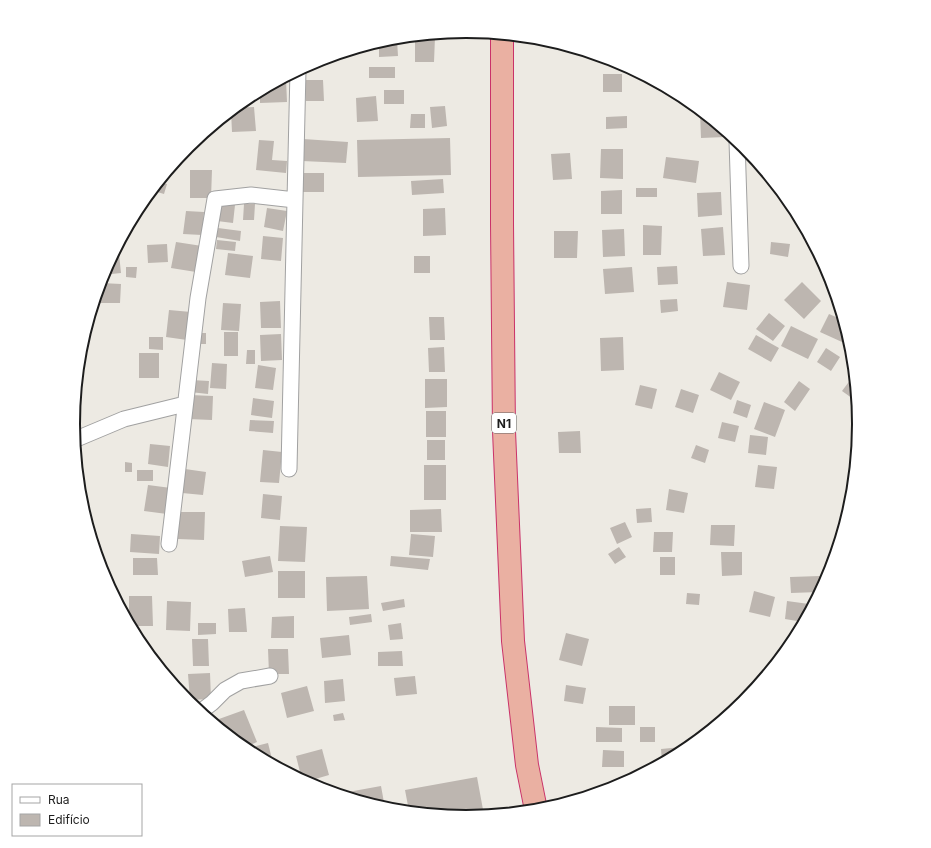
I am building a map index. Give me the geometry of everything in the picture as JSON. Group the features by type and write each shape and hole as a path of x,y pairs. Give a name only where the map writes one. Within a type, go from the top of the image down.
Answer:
{"highway":[{"name":"N1","path":"502,40 504,431 514,641 527,765 535,804"}],"street":[{"path":"289,469 298,77"},
{"path":"737,150 741,266"},
{"path":"168,544 198,298 215,199 251,196 295,200"},
{"path":"80,437 124,419 185,404"},
{"path":"205,708 225,690 241,681 270,676"}],"building":[{"path":"435,39 434,62 415,62 415,41"},
{"path":"397,44 398,56 379,57 379,48"},
{"path":"369,67 395,67 395,78 369,78"},
{"path":"603,74 622,74 622,92 603,92"},
{"path":"305,80 323,80 324,101 306,101"},
{"path":"286,83 287,102 260,103 260,98"},
{"path":"384,90 404,90 404,104 384,104"},
{"path":"376,96 378,121 357,122 356,98"},
{"path":"445,106 447,126 432,128 430,107"},
{"path":"245,107 254,107 256,131 232,132 231,118"},
{"path":"411,114 425,114 425,128 410,128"},
{"path":"627,116 627,128 606,129 606,117"},
{"path":"700,118 723,137 701,138"},
{"path":"450,138 451,175 358,177 357,140"},
{"path":"303,139 348,142 346,163 302,161"},
{"path":"259,140 274,141 272,160 287,161 286,173 256,170"},
{"path":"601,149 623,149 623,179 600,178"},
{"path":"570,153 572,179 553,180 551,154"},
{"path":"666,157 699,161 696,183 663,178"},
{"path":"190,170 212,170 211,198 190,198"},
{"path":"300,173 324,173 324,192 300,192"},
{"path":"443,179 444,193 412,195 411,181"},
{"path":"164,183 167,184 164,194 157,192"},
{"path":"636,188 657,188 657,197 636,197"},
{"path":"622,190 622,214 601,214 601,191"},
{"path":"721,192 722,215 698,217 697,193"},
{"path":"218,203 235,205 233,223 217,221"},
{"path":"244,204 255,204 254,220 243,220"},
{"path":"267,208 287,211 283,231 264,227"},
{"path":"445,208 446,235 423,236 423,209"},
{"path":"186,211 204,212 202,235 183,234"},
{"path":"643,225 662,226 661,255 643,255"},
{"path":"723,227 725,255 703,256 701,229"},
{"path":"218,228 241,231 240,241 216,237"},
{"path":"624,229 625,256 603,257 602,230"},
{"path":"554,231 578,231 577,258 554,258"},
{"path":"263,236 283,238 281,261 261,259"},
{"path":"217,240 236,242 235,251 216,249"},
{"path":"176,242 202,246 196,272 171,268"},
{"path":"771,242 790,244 788,257 770,254"},
{"path":"167,244 168,262 148,263 147,245"},
{"path":"119,253 121,273 110,274"},
{"path":"228,253 253,256 250,278 225,275"},
{"path":"414,256 430,256 430,273 414,273"},
{"path":"677,266 678,284 658,285 657,267"},
{"path":"126,267 137,267 136,278 126,277"},
{"path":"632,267 634,292 605,294 603,269"},
{"path":"727,282 750,285 747,310 723,307"},
{"path":"802,282 821,301 804,319 784,300"},
{"path":"106,283 121,284 120,303 100,303"},
{"path":"677,299 678,311 661,313 660,300"},
{"path":"280,301 281,328 261,328 260,302"},
{"path":"223,303 241,304 239,331 221,330"},
{"path":"169,310 191,312 187,340 166,337"},
{"path":"769,313 785,326 773,341 756,329"},
{"path":"829,314 836,317 842,342 820,332"},
{"path":"429,317 444,317 445,340 430,340"},
{"path":"791,326 818,339 808,359 781,346"},
{"path":"224,332 238,332 238,356 224,356"},
{"path":"200,333 206,333 206,344 199,344"},
{"path":"281,334 282,360 261,361 260,335"},
{"path":"756,335 779,348 771,362 748,349"},
{"path":"149,337 163,337 163,350 149,349"},
{"path":"623,337 624,370 601,371 600,338"},
{"path":"444,347 445,372 429,372 428,348"},
{"path":"826,348 840,357 831,371 817,362"},
{"path":"247,350 255,350 255,364 246,364"},
{"path":"139,353 159,353 159,378 139,378"},
{"path":"212,363 227,364 226,389 210,388"},
{"path":"258,365 276,368 273,390 255,388"},
{"path":"719,372 740,382 731,400 710,390"},
{"path":"425,379 447,379 447,407 425,408"},
{"path":"191,380 209,381 208,394 190,392"},
{"path":"799,381 810,389 795,411 784,402"},
{"path":"849,382 851,397 842,391"},
{"path":"640,385 657,389 652,409 635,405"},
{"path":"681,389 699,395 693,413 675,407"},
{"path":"190,395 213,396 212,420 188,419"},
{"path":"253,398 274,401 272,418 251,415"},
{"path":"737,400 751,405 747,418 733,413"},
{"path":"764,402 785,410 775,437 754,429"},
{"path":"426,411 446,411 446,437 426,437"},
{"path":"250,420 274,421 273,433 249,431"},
{"path":"722,422 739,426 735,442 718,438"},
{"path":"580,431 581,453 559,453 558,432"},
{"path":"750,435 768,437 766,455 748,453"},
{"path":"427,440 445,440 445,460 427,460"},
{"path":"150,444 170,446 168,467 148,464"},
{"path":"696,445 709,450 705,463 691,458"},
{"path":"263,450 282,452 279,483 260,482"},
{"path":"125,462 132,463 132,472 125,472"},
{"path":"424,465 446,465 446,500 424,500"},
{"path":"758,465 777,467 774,489 755,487"},
{"path":"185,469 206,472 203,495 182,493"},
{"path":"137,470 153,470 153,481 137,481"},
{"path":"148,485 171,488 167,514 144,511"},
{"path":"669,489 688,493 684,513 666,510"},
{"path":"263,494 282,496 280,520 261,518"},
{"path":"651,508 652,522 637,523 636,509"},
{"path":"441,509 442,532 410,532 410,510"},
{"path":"179,512 205,512 204,540 178,539"},
{"path":"625,522 632,537 617,544 610,528"},
{"path":"711,525 735,525 734,546 710,545"},
{"path":"280,526 307,527 305,562 278,561"},
{"path":"654,532 673,532 672,552 653,552"},
{"path":"131,534 160,536 159,554 130,552"},
{"path":"411,534 435,536 433,557 409,555"},
{"path":"619,547 626,557 615,564 608,554"},
{"path":"721,552 742,552 742,575 722,576"},
{"path":"270,556 273,572 245,577 242,561"},
{"path":"391,556 430,559 428,570 390,566"},
{"path":"660,557 675,557 675,575 660,575"},
{"path":"133,558 157,558 158,575 133,575"},
{"path":"278,571 305,571 305,598 278,598"},
{"path":"367,576 369,609 327,611 326,577"},
{"path":"790,577 820,577 813,592 791,593"},
{"path":"754,591 775,597 770,617 749,612"},
{"path":"687,593 700,594 699,605 686,604"},
{"path":"129,596 152,596 153,626 137,626 129,613"},
{"path":"404,599 405,607 383,611 381,603"},
{"path":"167,601 191,602 190,631 166,630"},
{"path":"787,601 807,604 797,621 785,619"},
{"path":"245,608 247,632 229,632 228,609"},
{"path":"371,614 372,622 350,625 349,617"},
{"path":"294,616 294,638 271,638 272,617"},
{"path":"198,623 216,623 216,634 198,635"},
{"path":"401,623 403,639 390,640 388,625"},
{"path":"566,633 589,639 582,666 559,660"},
{"path":"349,635 351,655 322,658 320,638"},
{"path":"192,639 208,639 209,666 193,666"},
{"path":"268,649 288,649 289,674 269,674"},
{"path":"402,651 403,666 378,666 378,652"},
{"path":"210,673 211,699 196,700 190,694 188,674"},
{"path":"415,676 417,694 396,696 394,678"},
{"path":"343,679 345,701 325,703 324,681"},
{"path":"566,685 586,688 583,704 564,701"},
{"path":"307,686 314,711 287,718 281,693"},
{"path":"609,706 635,706 635,725 609,725"},
{"path":"244,710 257,742 251,745 219,719"},
{"path":"343,713 345,720 334,721 333,715"},
{"path":"596,727 622,728 622,742 596,742"},
{"path":"640,727 655,727 655,742 640,742"},
{"path":"268,743 272,758 254,747"},
{"path":"676,748 662,756 661,749"},
{"path":"322,749 329,775 314,779 300,772 296,756"},
{"path":"603,750 624,751 624,767 602,767"},
{"path":"477,777 483,809 440,809 408,806 405,790"},
{"path":"381,786 384,801 366,797 348,792"}]}
